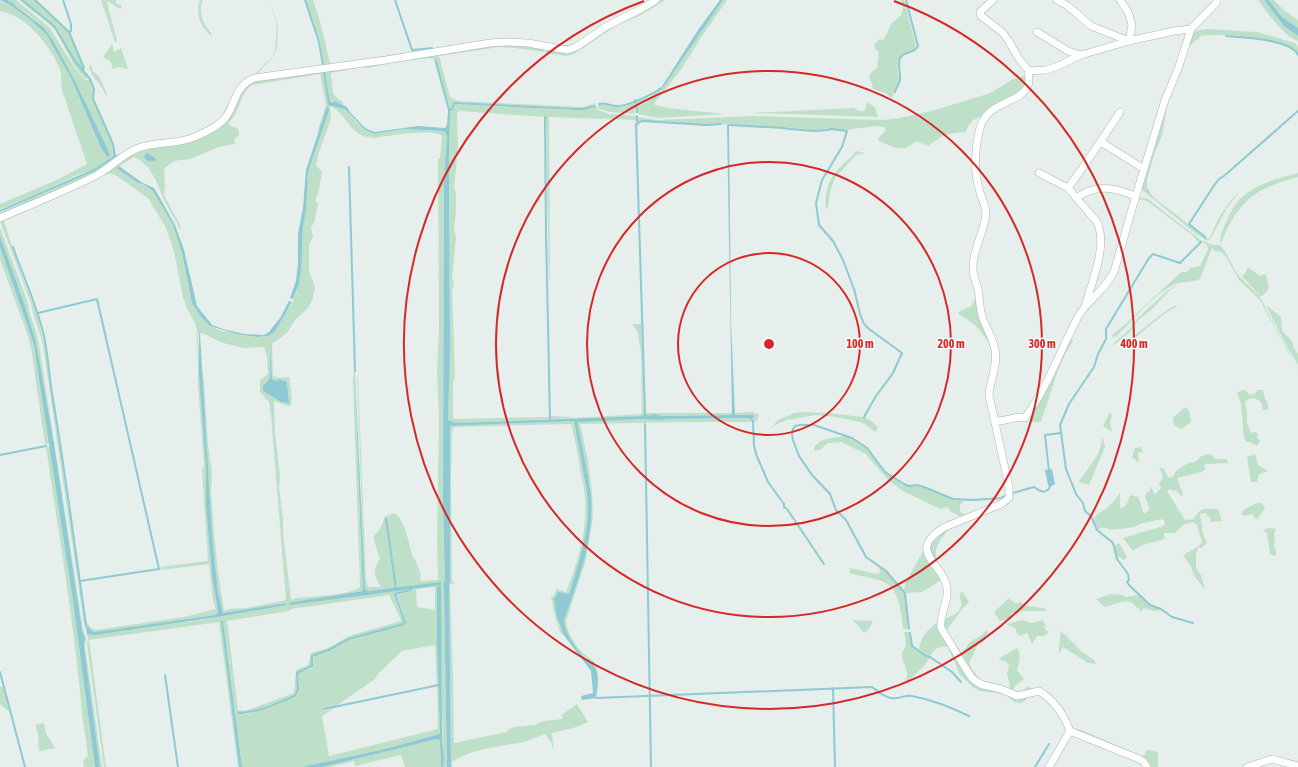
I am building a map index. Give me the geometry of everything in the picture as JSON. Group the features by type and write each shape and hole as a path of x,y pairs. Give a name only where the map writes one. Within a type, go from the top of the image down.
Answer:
{"street":[{"path":"0,218 98,174 137,149 188,139 217,126 227,117 232,109 234,98 240,87 246,81 254,78 386,60 490,43 528,43 567,50 576,47 607,26 656,0"},
{"path":"993,0 980,12 981,16 1002,32 1019,59 1029,71 1028,85 1022,93 997,106 985,118 981,125 976,152 978,182 986,210 986,217 973,268 978,290 980,310 995,350 995,365 989,387 989,395 1009,487 1009,498 1001,504 945,527 932,536 927,548 930,559 945,580 947,587 947,600 940,623 941,628 972,678 983,685 1001,689 1017,696 1039,691 1045,694 1054,703 1066,721 1070,731 1139,759 1144,762 1147,767"},
{"path":"1058,0 1068,6 1091,26 1129,41"},
{"path":"1120,0 1128,12 1132,25 1129,41"},
{"path":"995,422 1019,417 1025,418 1045,388 1080,314 1106,286 1114,272 1135,196 1165,100 1178,70 1191,29 1217,2 1216,0"},
{"path":"1029,71 1045,70 1056,67 1080,55 1129,41 1174,31 1191,29"},
{"path":"1037,32 1068,51 1080,55"},
{"path":"1068,188 1120,112"},
{"path":"1100,142 1144,169"},
{"path":"1039,173 1068,188 1097,222 1101,235 1101,247 1084,308"},
{"path":"1076,198 1085,192 1102,188 1118,190 1135,196"},
{"path":"1049,767 1070,731"},
{"path":"1247,767 1272,760 1298,766"}],"green space":[{"path":"7,0 16,0 50,28 74,67 85,80 90,80 93,90 92,99 112,144 115,155 107,162 97,167 0,209 0,204 57,180 87,164 62,91 61,72 56,60 36,32 28,25 19,18 0,11 0,1 10,5 31,20 46,34 71,78 101,148 106,156 110,154 75,81 48,33 38,22"},
{"path":"19,0 21,0 54,27 74,61 89,78 85,79 74,65 56,31"},
{"path":"23,0 35,0 38,2 69,33 83,68 82,69 54,25"},
{"path":"101,0 116,0 116,3 122,7 120,9 107,2 117,41 115,42"},
{"path":"200,0 203,0 201,9 202,19 211,33 211,36 204,28 200,20 198,10"},
{"path":"270,0 278,27 277,48 272,58 255,76 247,79 239,87 225,113 222,115 239,86 247,78 254,75 272,57 275,50 277,27"},
{"path":"305,0 313,0 321,24 330,64 480,42 516,39 572,45 607,22 640,7 650,0 654,0 604,26 573,46 562,48 518,42 490,42 257,76 259,74 324,65 320,41"},
{"path":"660,0 665,0 641,15 616,26 574,54 566,56 545,53 547,49 561,51"},
{"path":"723,0 727,0 682,68 654,104 668,108 725,114 658,118 638,114 636,101 650,97 661,89"},
{"path":"901,0 904,0 916,45 913,50 902,54 899,58 897,66 899,79 892,98 885,93 873,89 869,75 877,68 879,52 874,48 875,43 880,39 883,40 891,25 901,15 903,10"},
{"path":"1258,0 1264,0 1284,26 1298,36 1298,41 1287,35 1282,30"},
{"path":"1269,0 1274,0 1285,11 1298,20 1298,28 1281,16"},
{"path":"1208,29 1257,32 1295,43 1298,47 1298,53 1291,47 1266,39 1221,35 1200,36 1189,46 1167,106 1162,136 1155,152 1147,179 1147,187 1153,197 1208,239 1210,238 1222,213 1240,191 1227,208 1211,238 1208,241 1195,233 1141,189 1161,117 1192,31"},
{"path":"112,44 114,52 121,48 128,69 118,67 113,69 110,61 103,57"},
{"path":"507,44 543,48 544,52 499,47 439,56 450,97 458,101 583,107 596,104 583,108 574,108 453,102 451,109 454,104 569,110 583,110 596,106 598,110 609,114 636,116 636,120 549,117 549,281 546,117 459,111 457,113 458,148 454,188 456,192 454,229 456,238 452,278 454,283 452,291 455,374 453,384 453,417 454,419 549,417 549,419 455,423 448,420 450,110 437,61 428,58 331,73 333,93 343,102 343,105 335,101 332,103 330,101 325,72 323,72 328,104 345,109 358,124 374,134 404,129 444,131 447,136 444,181 443,503 445,581 443,584 447,767 443,767 440,586 437,643 440,732 436,735 385,749 302,767 242,767 223,621 221,622 239,767 219,622 89,640 106,767 104,767 87,644 88,638 84,623 43,345 31,303 0,221 139,151 214,128 251,81","holes":["320,74 326,105 318,130 319,133 327,108 329,108 308,172 299,284 292,304 268,336 257,337 222,331 210,326 202,318 190,295 182,253 173,225 153,191 143,184 138,183 118,167 134,157 140,160 154,176 167,205 181,229 164,194 164,170 174,161 190,159 219,147 235,144 234,140 239,135 238,130 228,124 235,115 244,94 252,85","330,106 335,108 356,132 364,136 374,138 399,134 420,133 430,133 442,136 440,158 438,159 438,580 420,581 421,575 415,559 413,558 403,525 397,515 393,513 384,517 382,525 374,536 374,541 380,559 376,566 375,576 381,587 368,587 366,579 357,375 365,589 368,591 396,588 386,518 397,588 441,583 390,591 290,603 363,591 354,371 353,379 360,587 339,594 297,598 292,600 283,533 283,518 279,488 280,476 275,434 274,401 288,406 291,405 292,398 290,377 280,378 273,376 272,344 287,333 295,320 308,308 312,301 315,287 309,271 309,245 313,237 311,228 315,220 318,203 316,202 316,196 318,195 322,172 316,165 331,119","110,173 117,176 148,198 166,228 174,251 183,297 196,325 198,386 204,467 202,469 208,561 160,567 161,570 209,564 213,601 216,609 184,617 96,630 91,628 86,621 91,631 95,632 215,615 218,612 212,576 206,507 206,468 197,324 200,334 202,333 223,343 244,348 264,347 267,356 268,374 260,380 260,392 269,402 271,415 286,600 224,611 214,533 211,491 212,474 200,354 212,535 218,592 223,613 286,603 211,618 87,633 45,347 37,314 20,271 4,221","270,353 272,379 276,381 279,379 287,382 289,399 281,402 263,391 263,386 270,378","435,587 435,610 417,607 416,589","411,589 413,590 397,595 406,622 405,624 350,640 330,651 316,655 314,657 313,667 298,673 299,688 296,697 247,714 238,713 261,708 294,696 297,693 297,672 312,666 313,655 329,650 349,639 404,624 394,594","389,595 401,621 349,636 328,648 311,653 308,665 296,670 294,693 245,711 238,710 227,621 289,611 291,609","435,645 438,686 438,729 329,756 322,716 334,708 324,711 323,709 336,706 375,679 378,674 402,651"]},
{"path":"89,64 92,67 92,71 99,76 107,94 106,97 105,93 91,73"},
{"path":"1027,75 1025,88 986,114 973,120 968,126 966,132 946,135 929,146 916,141 905,148 891,146 877,140 886,130 884,127 878,126 851,129 847,131 831,129 814,130 721,124 706,125 637,121 638,117 658,120 753,116 883,120 936,110 988,94 1013,79"},
{"path":"634,102 635,114 609,112 599,109 598,105 604,104 620,107"},
{"path":"868,102 875,108 878,117 751,113 854,108 859,111 864,111"},
{"path":"856,151 865,153 856,155 835,178 830,192 828,207 826,209 826,193 830,180 838,169"},
{"path":"117,154 121,156 92,175 0,215 0,213 97,169"},
{"path":"1298,173 1298,177 1270,186 1250,198 1234,216 1221,243 1223,230 1233,208 1239,200 1259,186"},
{"path":"1137,197 1148,199 1202,241 1199,243 1192,235 1147,201 1138,199"},
{"path":"0,228 28,303 38,339 83,629 86,638 85,646 102,767 100,767 84,646 85,638 82,630 54,443 36,342 0,236"},
{"path":"1203,241 1213,245 1220,245 1225,251 1237,274 1260,297 1298,371 1260,300 1239,280 1226,257 1221,252 1215,251 1212,248 1200,279 1175,284 1163,291 1156,296 1117,336 1111,336 1178,275 1182,272 1187,272 1190,268 1200,266 1208,249 1207,245 1202,242"},
{"path":"0,247 34,345 50,444 45,444 31,347 0,259"},
{"path":"1248,267 1260,276 1266,274 1269,289 1261,297 1241,275 1244,275"},
{"path":"1177,285 1151,310 1138,320 1130,332 1111,347 1130,329 1138,318 1168,290"},
{"path":"978,296 994,349 977,327 958,314 971,306"},
{"path":"1266,305 1281,317 1282,331 1292,341 1298,354 1298,365 1287,347"},
{"path":"1174,306 1178,306 1157,319 1125,345 1130,339"},
{"path":"632,324 641,324 644,414 642,416 551,419 551,416 573,418 642,414 641,354 638,333"},
{"path":"1070,339 1073,341 1067,350 1059,369 1041,422 1031,422 1030,416"},
{"path":"1245,390 1250,395 1256,393 1257,390 1263,390 1268,404 1268,410 1263,410 1261,402 1254,398 1245,402 1247,423 1251,433 1256,432 1258,434 1257,438 1260,440 1258,445 1246,442 1244,438 1241,403 1237,392"},
{"path":"1185,407 1189,411 1191,422 1181,429 1174,425 1173,418"},
{"path":"752,412 759,415 757,421 754,422 753,415 735,415 735,413"},
{"path":"805,412 864,417 873,422 878,428 875,432 860,422 836,417 815,415 787,420 771,428 778,420 794,413"},
{"path":"1110,412 1112,415 1110,423 1112,432 1103,426"},
{"path":"646,413 732,413 732,415 662,416 654,414 648,416"},
{"path":"751,418 753,422 580,424 588,460 593,517 586,560 566,621 570,635 575,643 596,666 598,688 596,696 596,677 594,669 590,661 583,656 574,645 564,621 580,576 588,544 592,512 588,477 576,421"},
{"path":"574,421 588,503 584,546 559,624 563,634 561,634 556,620 551,597 554,596 556,589 566,592 581,545 586,509 583,484 571,424 453,428 451,470 452,581 455,583 450,584 454,743 507,732 509,729 514,727 535,725 543,721 563,719 562,715 577,704 588,722 552,733 554,753 551,742 545,734 527,741 470,753 452,762 451,767 449,584 450,426"},
{"path":"846,436 866,448 885,472 903,485 923,487 953,500 964,501 960,505 960,511 963,514 972,513 961,517 950,511 949,508 946,507 941,509 903,491 888,480 866,454 841,442 828,443 820,450 814,451 817,444 824,440"},
{"path":"1102,437 1105,447 1089,485 1079,482 1097,456"},
{"path":"50,446 72,594 95,767 84,767 83,761 88,756 71,612 46,447"},
{"path":"1141,447 1143,453 1138,452 1139,463 1132,457 1135,448"},
{"path":"1207,454 1212,455 1215,459 1227,459 1228,463 1206,464 1204,465 1205,469 1202,472 1177,478 1183,495 1181,496 1176,490 1173,491 1170,489 1167,491 1185,520 1194,519 1198,512 1203,509 1218,509 1222,521 1211,522 1210,517 1207,516 1206,513 1200,514 1203,534 1207,542 1203,547 1198,548 1196,555 1196,568 1201,575 1205,589 1194,576 1191,567 1183,555 1199,546 1202,542 1197,525 1193,522 1183,525 1175,533 1164,533 1165,539 1145,544 1133,551 1123,538 1163,526 1165,524 1164,520 1161,519 1143,523 1134,527 1110,530 1106,528 1098,529 1094,520 1096,515 1110,505 1120,492 1120,508 1125,506 1129,497 1132,495 1136,497 1138,496 1144,514 1150,509 1145,497 1146,493 1150,491 1150,487 1155,494 1161,488 1159,484 1163,477 1159,467 1164,469 1168,478 1173,477 1180,468 1190,462 1193,463 1200,457"},
{"path":"1255,454 1258,465 1268,471 1259,474 1257,482 1251,482 1247,457"},
{"path":"1014,493 1013,499 1007,505 948,530 939,542 936,550 936,558 941,571 930,558 930,544 935,535 966,520"},
{"path":"1257,503 1262,503 1265,509 1257,519 1254,518 1253,514 1245,516 1241,514 1243,510"},
{"path":"1269,528 1276,529 1274,534 1274,546 1277,554 1274,556 1270,554 1267,533 1263,530"},
{"path":"1119,543 1127,557 1124,560 1117,556 1114,546"},
{"path":"927,544 943,579 922,592 906,593 904,589 906,582"},
{"path":"879,566 905,593 908,629 903,629 898,600 891,587 878,580 850,573 850,568 876,574 880,573"},
{"path":"963,592 969,602 946,631 962,653 970,642 982,635 986,630 988,632 983,641 979,642 969,663 977,676 986,681 1009,688 1010,686 1007,674 1009,665 1005,661 998,659 1017,648 1020,656 1017,670 1024,679 1015,686 1013,690 1020,692 1027,687 1045,691 1054,698 1062,708 1073,729 1079,729 1143,757 1147,750 1158,752 1158,767 1148,767 1071,730 1047,695 1016,694 975,679 944,632 942,622 958,612 961,604 960,593"},
{"path":"1111,594 1123,595 1125,597 1139,595 1150,606 1161,610 1154,611 1144,608 1141,612 1133,603 1125,601 1105,607 1096,599"},
{"path":"1009,598 1016,604 1020,602 1026,606 1045,608 1046,611 1025,611 1012,613 1009,619 1000,621 994,612"},
{"path":"853,620 873,621 869,629 864,633"},
{"path":"940,620 970,677 1008,693 1033,693 1022,703 1019,703 1014,702 1005,694 980,691 974,688 960,675 948,647 940,647 930,656 926,655 919,649 922,640 929,630"},
{"path":"1023,620 1031,623 1043,620 1046,625 1044,627 1046,631 1049,631 1043,636 1037,636 1032,644 1027,633 1021,636 1017,634 1015,628 1006,624"},
{"path":"1061,631 1081,651 1095,661 1096,664 1088,663 1063,647 1059,654"},
{"path":"904,632 909,632 912,647 930,657 925,665 907,682 907,671 902,655 906,644"},
{"path":"0,687 3,687 10,712 0,704"},
{"path":"44,723 46,733 55,748 39,751 38,733 35,725"},
{"path":"437,739 440,740 441,767 405,767 401,755 355,766 354,761 330,767 323,767"}],"water":[{"path":"0,0 7,0 12,3 43,27 52,39 75,81 110,154 107,157 101,148 71,78 46,34 31,20 10,5"},
{"path":"720,0 723,0 664,86 661,88 698,30"},
{"path":"1264,0 1269,0 1281,16 1298,28 1298,36 1284,26"},
{"path":"434,59 437,61 450,110 450,350 448,420 455,423 642,416 644,414 635,124 637,121 646,413 648,416 654,414 662,416 732,415 727,125 729,125 731,322 735,415 753,415 754,418 640,419 577,422 588,477 592,512 588,544 584,560 564,621 571,640 597,673 598,684 596,698 582,700 581,696 593,693 591,671 563,634 556,613 554,598 558,592 569,594 586,533 588,508 587,494 574,421 450,426 449,584 451,767 447,767 443,584 445,581 443,503 444,181 447,136 444,131 404,129 374,134 364,129 345,109 328,105 323,72 325,72 330,101 332,103 335,101 347,107 364,127 369,130 375,132 418,126 445,128 447,125 448,110"},
{"path":"327,107 329,110 308,172 301,269 299,284 293,299 290,298 296,281 298,264 298,234 303,208 306,170"},
{"path":"147,153 154,157 157,161 147,160 144,157"},
{"path":"119,166 141,182 154,188 160,198 175,225 184,250 197,306 212,325 245,334 264,335 269,332 280,318 289,301 292,302 275,331 268,336 257,337 236,334 210,326 202,318 192,303 182,253 173,225 153,191 143,184 138,183 117,168"},
{"path":"0,236 36,342 54,443 82,630 85,638 84,646 100,767 95,767 72,594 34,345 0,247"},
{"path":"197,323 200,334 212,535 218,592 223,613 286,603 286,605 224,616 94,635 87,634 86,625 95,632 215,615 218,612 212,576 206,507 206,468"},
{"path":"270,345 272,379 276,381 279,379 287,382 289,403 281,402 263,391 263,386 270,378"},
{"path":"355,371 365,589 368,591 440,582 441,585 290,605 289,603 293,602 363,591"},
{"path":"1052,469 1055,484 1050,487 1048,485 1045,470"},
{"path":"441,586 443,767 441,767 440,740 437,739 323,767 302,767 385,749 440,733 437,587"},
{"path":"222,620 242,767 239,767 221,622"}],"waterway":[{"path":"0,211 96,169 115,156 113,144 93,99 94,89 90,79 75,61 54,26 22,0"},
{"path":"35,0 69,32 84,68 82,70"},
{"path":"63,0 71,24 71,31 69,32"},
{"path":"305,0 319,42 323,65"},
{"path":"395,0 412,50 432,48"},
{"path":"895,92 900,80 900,58 904,54 914,51 918,46 906,0"},
{"path":"1226,36 1254,38 1276,42 1286,45 1294,50 1298,55"},
{"path":"599,104 604,103 621,106 646,97 661,88"},
{"path":"635,100 637,112"},
{"path":"450,110 452,109 454,103 575,109 595,106"},
{"path":"1205,238 1189,224 1215,184 1298,111"},
{"path":"637,116 637,121"},
{"path":"545,117 550,419"},
{"path":"638,124 639,122 643,121 706,125 721,124"},
{"path":"729,125 814,131 831,129 847,131 842,147 822,180 816,203 819,225 833,241 843,260 854,289 864,324 902,353 893,373 876,396 864,417"},
{"path":"349,167 355,371"},
{"path":"1193,623 1172,617 1161,609 1150,605 1129,585 1127,582 1129,580 1128,574 1117,559 1113,543 1097,530 1091,516 1085,511 1083,503 1076,494 1066,469 1060,425 1069,404 1094,367 1098,354 1106,339 1106,329 1149,258 1153,254 1180,263 1201,242"},
{"path":"13,247 34,302 47,350 86,625"},
{"path":"38,313 97,299 159,569 80,581"},
{"path":"751,418 753,421 756,454 768,482 824,564"},
{"path":"645,424 651,767"},
{"path":"909,629 905,593 886,571 866,557 846,520 836,510 830,494 812,475 799,456 792,434 795,426 814,425 852,438 867,448 885,472 909,486 917,485 924,487 953,499 973,500 1001,498 1006,495"},
{"path":"1049,471 1045,435 1061,433"},
{"path":"0,455 46,446"},
{"path":"1013,493 1034,487 1044,492 1050,486"},
{"path":"386,519 396,588"},
{"path":"238,713 245,713 260,709 295,696 298,689 297,673 312,666 312,656 329,650 349,639 404,624 405,622 395,594 411,590"},
{"path":"910,633 912,646 952,672 961,682"},
{"path":"0,672 25,767"},
{"path":"165,675 178,767"},
{"path":"324,709 439,685"},
{"path":"596,698 872,687 890,698 912,696 941,704 969,716"},
{"path":"833,688 835,767"},
{"path":"1035,767 1049,744"}]}
